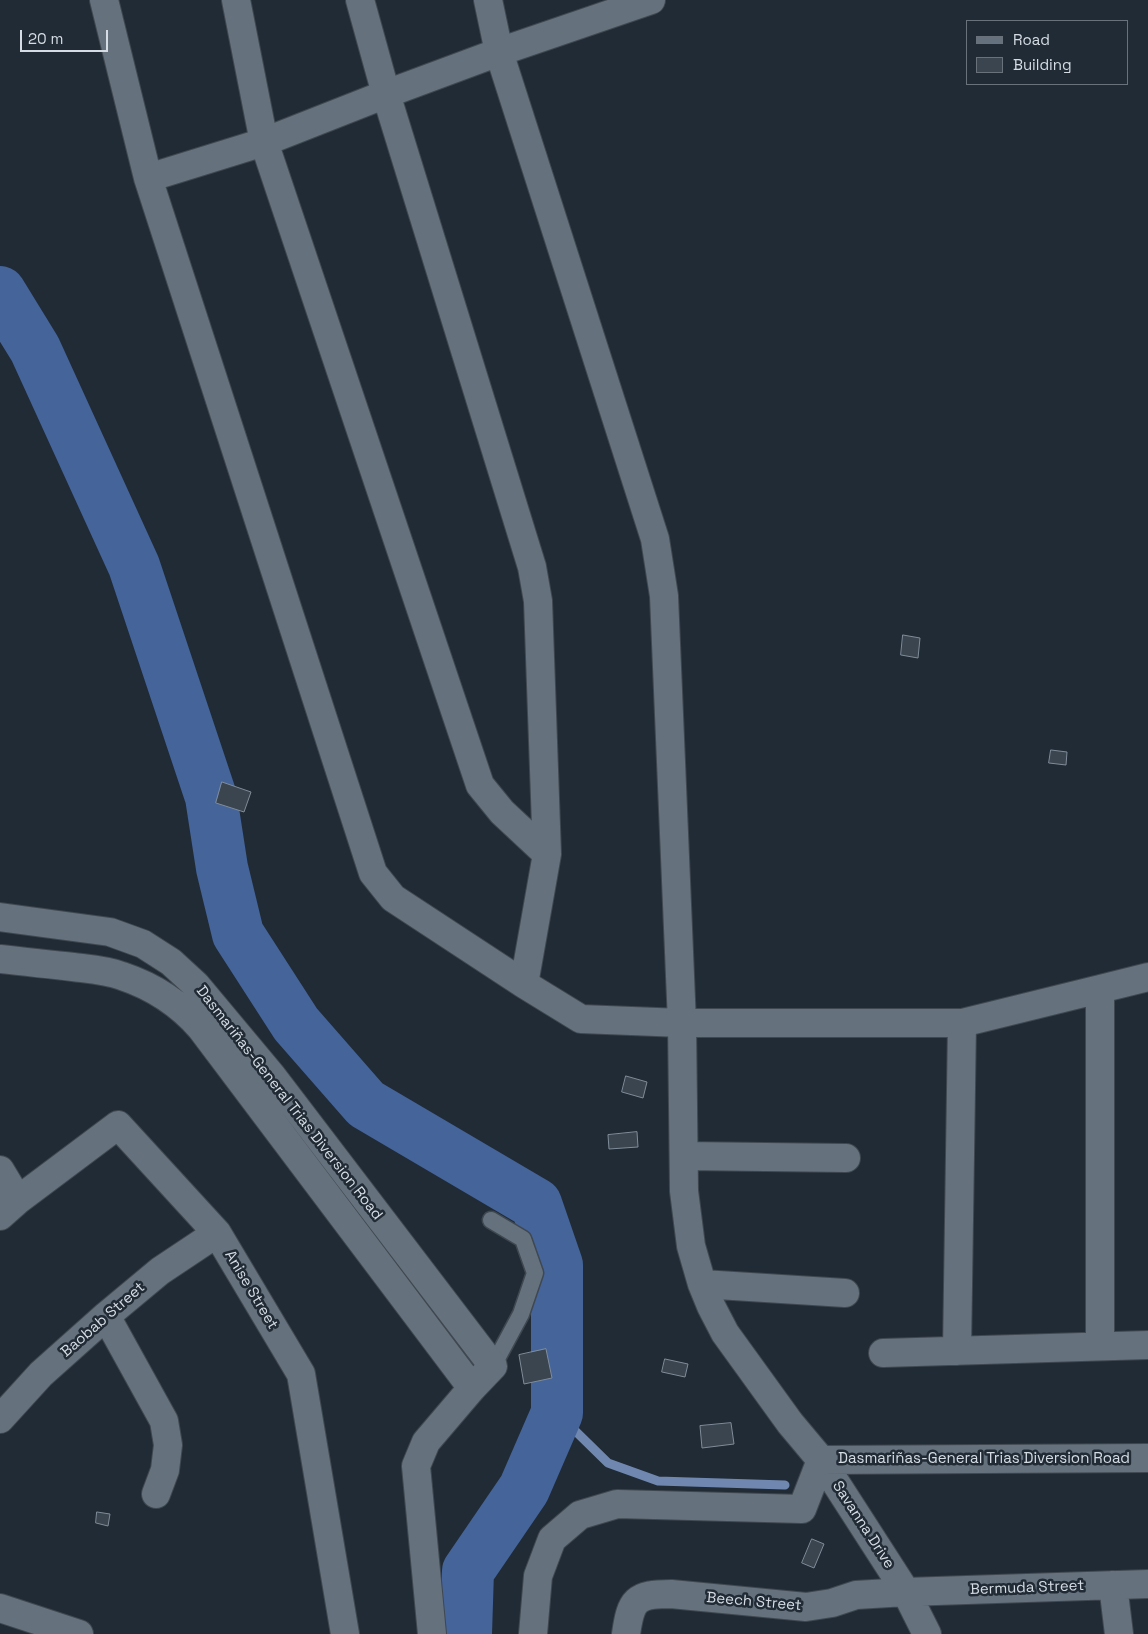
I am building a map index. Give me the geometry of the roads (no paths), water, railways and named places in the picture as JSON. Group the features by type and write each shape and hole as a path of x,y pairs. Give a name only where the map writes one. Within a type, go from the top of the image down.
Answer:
{"street":[{"path":"104,0 148,178 373,873 394,898 524,984 581,1019 682,1023 962,1023 1148,977"},
{"path":"236,0 264,142 480,786 502,812 547,854"},
{"path":"360,0 386,94 532,567 538,601 547,854 524,984"},
{"name":"Savanna Drive","path":"488,0 499,52 655,539 664,596 682,1023 686,1216 691,1246 702,1284 725,1333 790,1423 821,1460 906,1592 927,1634"},
{"path":"148,178 264,142 623,5 651,0"},
{"name":"Dasmariñas-General Trias Diversion Road","path":"0,917 110,932 143,944 171,962 196,985 272,1076 493,1366"},
{"name":"Dasmariñas-General Trias Diversion Road","path":"0,959 121,975 149,987 188,1014 207,1036 472,1388"},
{"path":"1100,989 1100,1346"},
{"path":"957,1351 962,1023"},
{"name":"Anise Street","path":"9,1208 118,1125 217,1233 301,1374 345,1634"},
{"path":"684,1156 846,1158"},
{"path":"0,1170 9,1208"},
{"name":"Baobab Street","path":"0,1419 41,1374 106,1316 160,1271 217,1233"},
{"path":"702,1284 845,1293"},
{"path":"106,1316 164,1421 168,1445 165,1470 156,1494"},
{"path":"882,1353 1148,1344"},
{"path":"432,1634 416,1466 426,1442 493,1366"},
{"name":"Dasmariñas-General Trias Diversion Road","path":"821,1460 1148,1458"},
{"path":"533,1634 538,1576 552,1539 580,1515 617,1504 802,1509 821,1460"},
{"name":"Bermuda Street","path":"906,1592 1148,1584"},
{"path":"1113,1585 1119,1634"},
{"name":"Beech Street","path":"626,1634 629,1616 634,1603 644,1596 657,1594 806,1607 856,1595 906,1592"},
{"path":"0,1608 79,1634"}],"lane":[{"path":"491,1220 522,1239 535,1273 521,1314 493,1366"}],"waterway":[{"path":"0,292 35,349 134,566 211,797 222,868 238,934 296,1024 366,1104 536,1204 557,1265 557,1413 524,1489 468,1571 466,1634"},
{"path":"557,1413 608,1463 658,1481 785,1485"}]}
